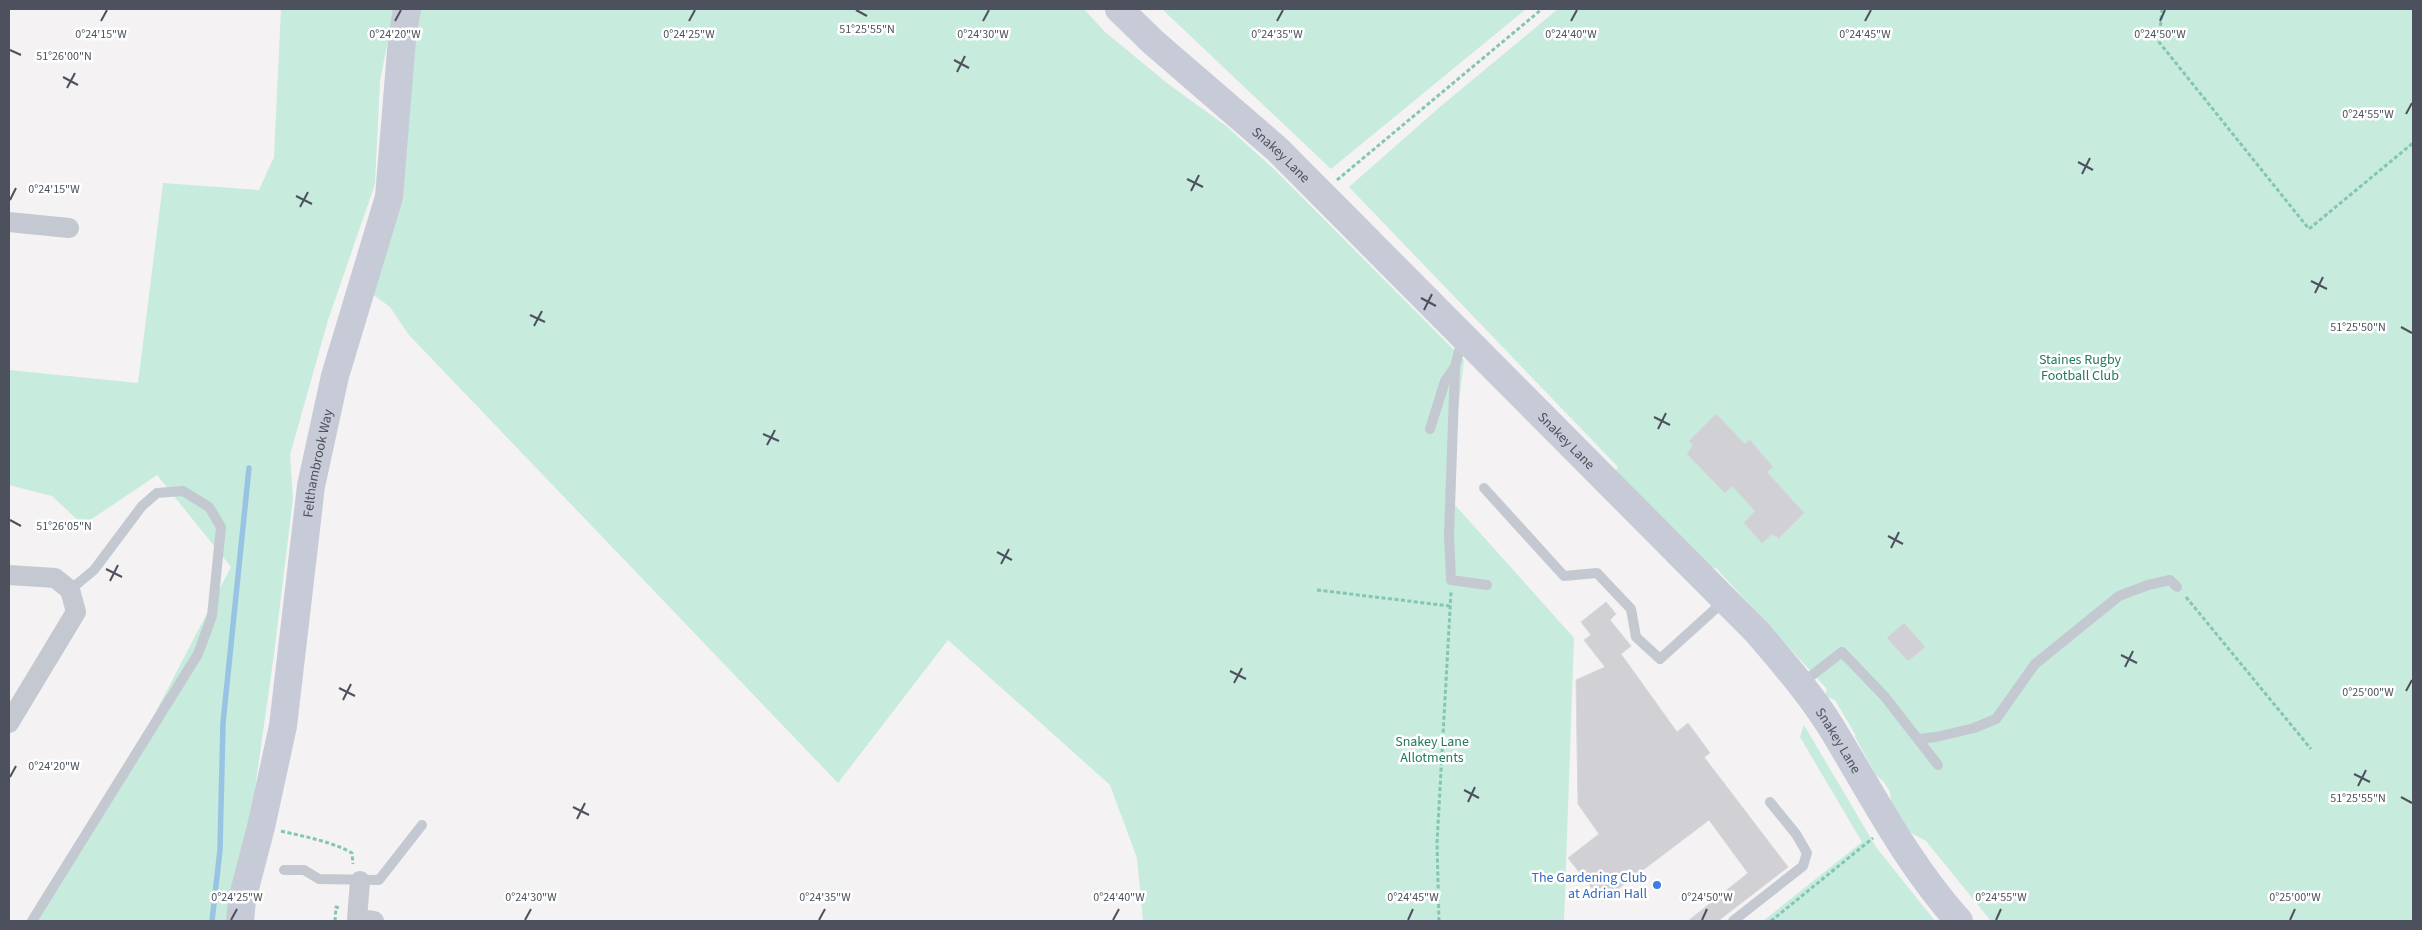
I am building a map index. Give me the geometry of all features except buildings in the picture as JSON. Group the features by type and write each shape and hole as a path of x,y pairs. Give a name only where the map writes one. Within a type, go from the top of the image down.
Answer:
{"street":[{"name":"Felthambrook Way","path":"240,921 242,900 261,826 283,726 311,486 335,376 389,197 402,39 407,9"},
{"name":"Snakey Lane","path":"1119,9 1153,42 1278,150 1758,634 1801,684 1830,725 1889,825 1931,890 1959,921"},
{"path":"9,222 69,228"},
{"path":"9,575 55,578 70,590 76,612 9,722"},
{"path":"356,880 363,920"}],"lane":[{"path":"1468,340 1459,351 1454,367 1449,534 1451,580 1487,585"},
{"path":"1430,429 1444,382 1454,367"},
{"path":"1484,488 1564,576 1597,573 1631,609 1636,637 1660,659 1725,600"},
{"path":"32,921 198,654 212,616 222,526 209,507 183,491 157,494 142,506 94,570 70,590"},
{"path":"1918,739 1936,737 1974,728 1996,719 2035,664 2119,596 2148,585 2170,580 2177,587"},
{"path":"1801,684 1842,652 1885,697 1938,765"},
{"path":"1733,921 1804,866 1807,853 1796,834 1770,802"},
{"path":"284,870 304,870 318,879 380,880 422,825"}],"path":[{"path":"1321,193 1542,9"},
{"path":"2162,9 2159,42 2309,229 2413,142"},
{"path":"1439,921 1437,842 1451,580"},
{"path":"2177,587 2311,749"},
{"path":"1317,590 1450,606"},
{"path":"261,826 324,841 352,853 356,880"},
{"path":"1771,921 1871,840"}],"green space":[{"path":"281,9 394,9 380,81 375,184 328,320 290,455 293,498 274,654 253,803 229,921 32,921 150,723 231,567 157,475 83,525 52,496 9,485 9,370 138,383 163,183 259,190 274,157"},
{"name":"Snakey Lane Allotments","path":"407,9 1084,9 1105,32 1167,83 1226,126 1275,170 1464,360 1457,418 1455,505 1574,638 1564,921 1143,921 1137,858 1110,785 948,640 838,783 409,335 390,307 361,286"},
{"path":"1162,9 1526,9 1331,169"},
{"name":"Staines Rugby Football Club","path":"1558,9 2413,9 2413,921 1991,921 1926,841 1902,828 1892,809 1890,792 1884,782 1876,775 1835,700 1825,696 1827,689 1716,568 1708,569 1624,486 1616,470 1618,467 1349,187 1441,106"},
{"path":"1804,725 1876,847 1935,921 1763,921 1862,842 1800,737"}],"waterway":[{"path":"212,921 220,850 223,723 249,468"}],"place":[{"name":"The Gardening Club at Adrian Hall","path":"1657,885"}]}
